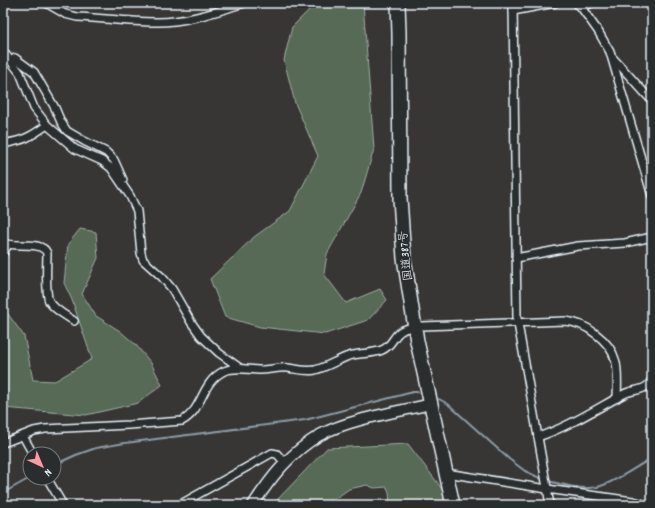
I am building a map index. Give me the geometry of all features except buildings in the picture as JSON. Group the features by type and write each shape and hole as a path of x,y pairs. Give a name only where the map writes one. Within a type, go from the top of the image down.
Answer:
{"highway":[{"name":"国道387号","path":"398,3 400,198 406,272 415,327 453,505"}],"street":[{"path":"46,3 65,14 77,17 155,22 199,16 244,3"},
{"path":"550,505 518,323 513,7 555,3"},
{"path":"578,4 592,3"},
{"path":"578,4 601,35 611,57 652,196"},
{"path":"3,51 20,73 34,108 47,125 75,149 102,161 111,168 130,196"},
{"path":"611,57 652,101"},
{"path":"15,58 26,65 38,78 61,122 67,130 110,155 120,172 137,211 143,260 162,277 172,289 201,336 219,353 240,368"},
{"path":"3,144 30,137 47,125"},
{"path":"516,258 578,246 625,243 652,237"},
{"path":"3,253 6,244 39,246 45,250 47,253 47,295 54,307 74,321"},
{"path":"3,443 45,429 182,421 189,418 196,411 201,397 219,375 232,369 240,368 262,370 282,368 306,371 314,370 349,356 381,350 390,345 401,331 415,327 572,322 586,327 608,345 618,374 618,398"},
{"path":"538,437 551,432 626,393 645,388 652,379"},
{"path":"253,505 270,479 285,463 312,441 333,429 431,404"},
{"path":"23,436 29,446"},
{"path":"179,505 272,452 277,454 285,463"},
{"path":"446,473 647,505"},
{"path":"52,486 63,505"}],"green space":[{"path":"316,3 363,3 374,149 361,193 327,254 324,274 346,303 380,289 387,300 368,320 325,334 260,327 225,317 210,279 254,237 290,211 318,156 295,103 284,60 292,27"},
{"path":"80,229 96,232 98,258 82,294 96,316 120,331 136,345 151,363 162,385 138,403 86,415 3,408 3,311 8,314 24,336 33,380 55,381 92,359 72,300 64,283 68,244"},
{"path":"408,444 450,501 448,505 390,505 387,487 374,488 367,485 349,489 321,505 274,505 277,500 327,448"}],"waterway":[{"path":"62,461 96,448 305,420 413,392 418,392"},
{"path":"439,399 448,404 509,459 525,471 544,480"},
{"path":"548,481 579,487 597,487 617,479 652,458"},
{"path":"3,493 22,482"}]}
